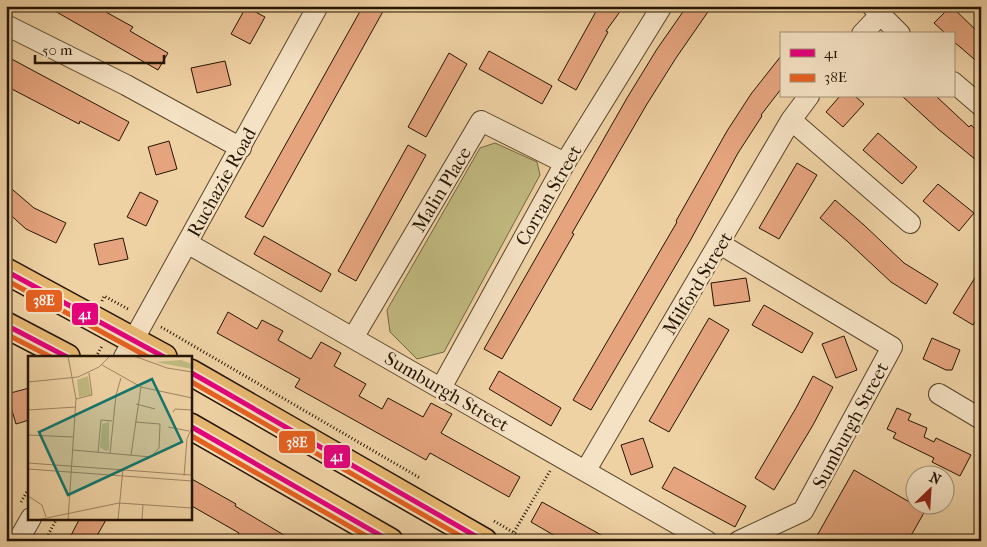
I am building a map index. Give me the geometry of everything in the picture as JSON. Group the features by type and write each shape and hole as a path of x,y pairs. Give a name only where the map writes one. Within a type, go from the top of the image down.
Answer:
{"main road":[{"path":"6,271 134,338 162,356"},
{"path":"6,325 65,356"},
{"path":"191,373 483,535"},
{"path":"191,427 390,541"}],"street":[{"name":"Ruchazie Road","path":"134,338 318,6"},
{"name":"Corran Street","path":"441,388 564,163 662,6"},
{"path":"863,32 876,11 898,32"},
{"path":"6,25 126,85 240,148"},
{"path":"954,83 981,106"},
{"name":"Milford Street","path":"586,470 791,120 808,98"},
{"path":"791,120 897,200 910,223"},
{"name":"Malin Place","path":"353,338 481,121 564,163"},
{"name":"Sumburgh Street","path":"187,244 586,470 707,541"},
{"name":"Sumburgh Street","path":"720,244 892,347 803,511 739,541"},
{"path":"939,394 981,419"},
{"path":"18,541 30,520"}],"path":[{"path":"134,338 171,356"},
{"path":"191,366 421,479"},
{"path":"514,532 559,456"},
{"path":"45,541 56,520"},
{"path":"483,535 514,532 528,541"}],"shaded area":[{"path":"495,143 537,162 540,175 444,352 417,359 390,332 387,310 480,148"}],"building":[{"path":"46,6 95,6 133,27 130,31 168,53 158,70"},
{"path":"363,6 386,6 263,227 245,217"},
{"path":"599,6 624,6 606,31 608,32 576,90 558,80"},
{"path":"687,6 712,6 647,104 502,359 484,349 627,98 657,49"},
{"path":"951,6 981,35 981,65 954,42 954,32 944,32 934,23"},
{"path":"246,7 265,17 250,44 231,34"},
{"path":"489,51 552,86 542,104 479,69"},
{"path":"449,53 467,64 426,137 408,127"},
{"path":"6,56 129,122 119,141 80,121 79,124 6,86"},
{"path":"780,57 780,90 761,115 738,153 690,241 591,410 573,400 677,222 727,131 751,94"},
{"path":"225,61 231,85 197,93 191,68"},
{"path":"838,98 857,98 864,104 843,127 826,112"},
{"path":"904,98 938,98 969,127 971,125 981,134 981,164"},
{"path":"878,133 917,167 902,184 863,150"},
{"path":"169,141 177,169 156,175 148,147"},
{"path":"408,145 426,155 356,281 338,271"},
{"path":"797,163 817,175 779,239 759,228"},
{"path":"6,184 34,208 66,223 56,243 26,229 6,211"},
{"path":"938,184 974,213 959,231 923,201"},
{"path":"140,192 158,201 146,226 127,217"},
{"path":"835,200 904,263 938,284 926,304 891,282 820,218"},
{"path":"264,236 331,274 321,292 254,254"},
{"path":"123,238 128,259 99,265 94,244"},
{"path":"981,268 981,312 973,325 953,313"},
{"path":"746,278 750,301 714,306 711,283"},
{"path":"764,305 813,333 802,353 752,325"},
{"path":"228,312 257,329 262,320 283,331 278,340 311,359 321,342 341,353 334,366 366,384 359,396 382,409 388,398 423,417 431,403 452,414 441,433 520,477 509,497 430,453 426,460 295,387 300,379 217,333"},
{"path":"709,318 729,330 669,432 649,421"},
{"path":"844,336 857,370 836,378 822,344"},
{"path":"932,338 960,350 952,370 946,370 923,359"},
{"path":"499,371 561,408 551,426 489,389"},
{"path":"813,376 833,387 813,425 774,490 755,478"},
{"path":"28,388 28,420 16,424 7,394"},
{"path":"897,408 911,414 908,420 927,428 924,437 934,442 936,438 971,455 960,476 954,473 954,464 936,464 932,462 934,458 893,438 896,433 887,429"},
{"path":"643,438 653,467 631,475 621,445"},
{"path":"674,467 746,506 735,527 662,488"},
{"path":"854,470 904,499 904,514 923,514 908,541 814,541"},
{"path":"191,479 236,504 235,506 294,541 248,541 238,535 239,533 191,506"},
{"path":"542,502 612,541 564,541 531,522"},
{"path":"79,520 106,520 94,541 68,541"}],"transit line":[{"name":"41","path":"6,271 162,356"},
{"name":"38E","path":"6,280 146,356"},
{"name":"41","path":"6,325 65,356"},
{"name":"38E","path":"6,334 49,356"},
{"name":"41","path":"191,373 484,541"},
{"name":"38E","path":"191,382 469,541"},
{"name":"41","path":"191,427 390,541"},
{"name":"38E","path":"191,436 375,541"}]}
